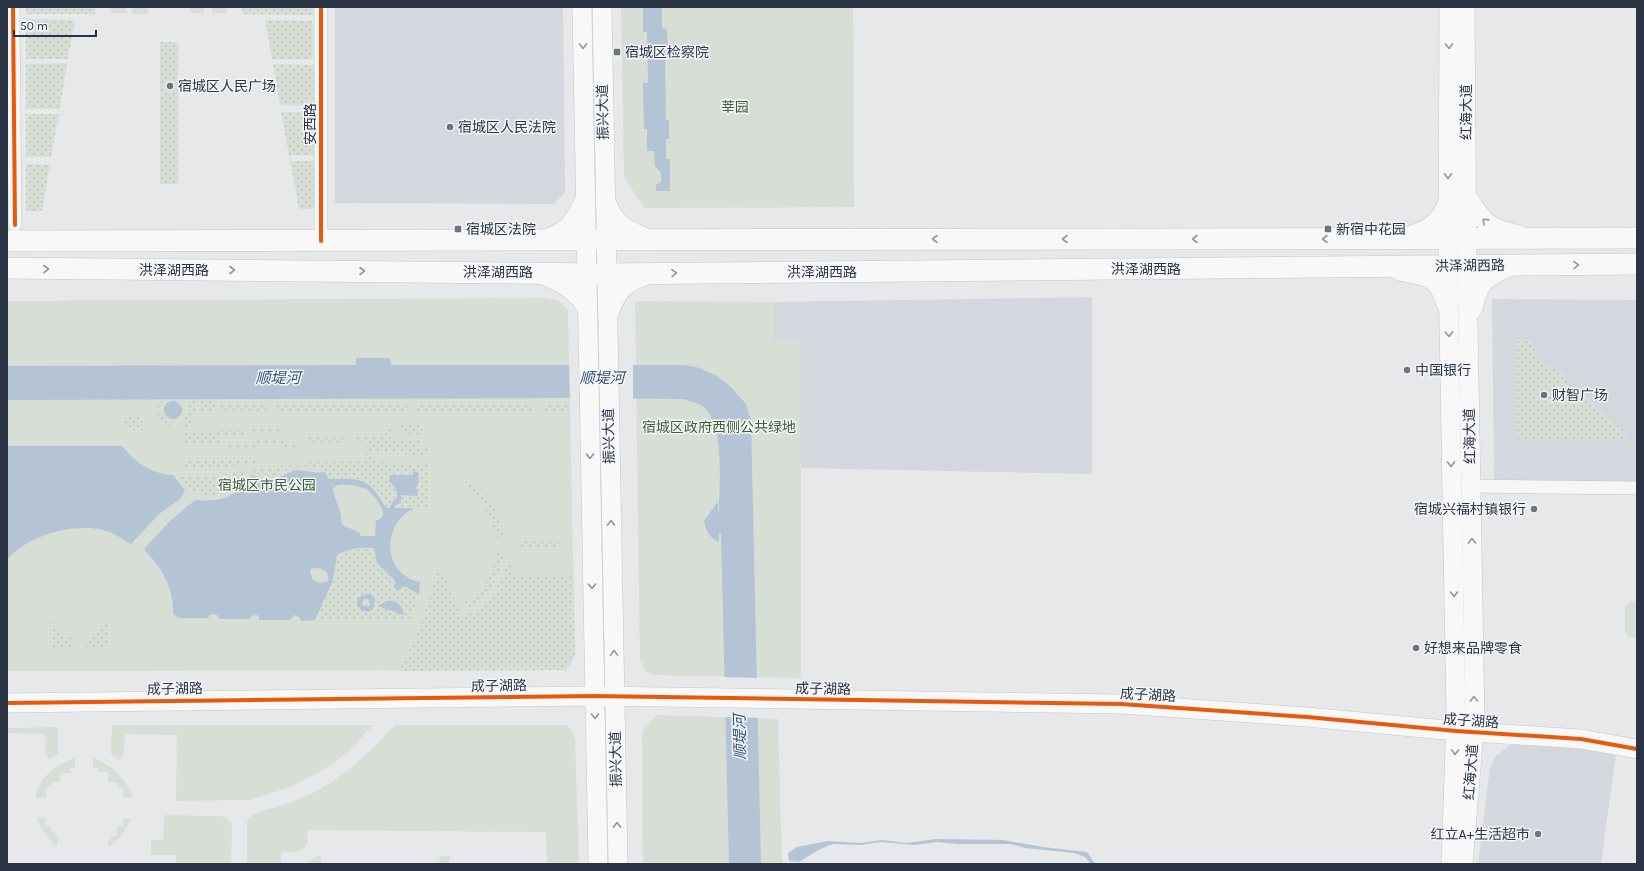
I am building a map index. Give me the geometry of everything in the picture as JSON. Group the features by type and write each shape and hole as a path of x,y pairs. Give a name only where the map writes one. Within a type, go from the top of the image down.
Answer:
{"main road":[{"name":"振兴大道","path":"582,7 585,198 596,239"},
{"name":"振兴大道","path":"602,7 604,197 596,239 596,274 607,328 618,864"},
{"name":"红海大道","path":"1449,7 1448,202 1458,239"},
{"name":"红海大道","path":"1450,864 1465,725 1449,311 1457,266 1458,239 1467,196 1465,7"},
{"path":"585,165 589,169 594,170 600,169 604,165"},
{"path":"1467,196 1482,219 1499,231 1543,239 1546,242 1543,253 1544,259 1551,265"},
{"path":"604,197 618,224 651,240"},
{"path":"545,240 568,228 578,214 585,198"},
{"path":"1398,239 1420,233 1428,228 1443,215 1448,202"},
{"name":"洪泽湖西路","path":"11,233 321,241 596,239 1637,238"},
{"path":"1370,239 1376,249 1377,267 1420,275 1438,284 1441,288 1449,311"},
{"path":"498,240 507,245 512,255 512,261 504,273"},
{"path":"712,240 698,245 692,252 691,259 700,269 714,273"},
{"name":"洪泽湖西路","path":"7,268 596,274 1637,264"},
{"name":"红海大道","path":"1457,266 1468,340 1471,486 1463,864"},
{"path":"1468,340 1475,296 1478,288 1492,274 1511,266"},
{"path":"537,273 557,280 567,286 577,295 587,310"},
{"path":"588,335 591,332 602,331 607,328 615,298 619,291 635,279 652,273"},
{"name":"振兴大道","path":"596,274 587,310 598,864"},
{"name":"成子湖路","path":"7,702 594,690"},
{"name":"成子湖路","path":"7,691 614,690 772,693 1121,704 1307,717 1465,725 1583,728 1637,737"},
{"name":"成子湖路","path":"1465,725 1581,739 1637,749"}],"street":[{"path":"11,233 13,7"},
{"name":"安西路","path":"321,7 321,241"},
{"path":"1471,486 1637,488"}],"shaded area":[{"name":"宿城区人民法院","path":"335,7 563,7 565,192 553,204 335,203"},
{"path":"1092,297 1092,474 801,468 801,341 774,342 774,302"},
{"path":"1492,299 1637,300 1637,483 1494,481"},
{"path":"1522,743 1616,753 1601,864 1478,864 1490,768 1496,756 1508,746"}],"green space":[{"path":"26,7 95,7 95,14 26,14"},
{"path":"111,7 126,7 126,13 111,13"},
{"path":"132,7 148,7 148,14 132,14"},
{"path":"190,7 204,7 204,13 190,13"},
{"path":"212,7 227,7 227,13 212,13"},
{"path":"242,7 313,7 313,15 242,14"},
{"name":"莘园","path":"621,7 853,7 854,207 644,208 624,177"},
{"path":"26,19 75,20 68,59 26,59"},
{"path":"265,20 313,21 313,59 272,59"},
{"path":"160,42 178,42 178,184 160,184"},
{"path":"67,63 60,109 26,109 26,64"},
{"path":"273,64 314,65 314,106 280,105"},
{"path":"281,112 314,113 314,155 289,155"},
{"path":"26,114 59,114 51,157 26,157"},
{"path":"290,161 314,161 315,209 299,209"},
{"path":"26,164 50,165 42,211 26,211"},
{"name":"宿城区市民公园","path":"545,298 559,301 568,310 575,655 571,664 565,670 7,671 7,301"},
{"name":"宿城区政府西侧公共绿地","path":"635,301 774,302 774,341 801,341 801,678 653,675 646,672 640,660"},
{"path":"1516,339 1532,340 1535,355 1549,368 1559,370 1564,374 1567,381 1574,387 1582,390 1591,402 1624,431 1627,440 1516,438"},
{"path":"189,360 195,366 198,375 199,396 194,418 183,432 189,401 189,394 184,380"},
{"path":"201,396 215,396 216,411 199,412"},
{"path":"161,397 169,398 163,400 159,412 165,421 170,423 170,430 164,428 158,417 157,409"},
{"path":"544,403 570,403 570,411 544,411"},
{"path":"221,404 266,404 267,410 220,410"},
{"path":"276,404 406,404 407,409 402,413 278,412"},
{"path":"417,404 533,404 534,410 529,412 422,413 418,412 416,407"},
{"path":"127,417 142,417 142,424 146,430 126,430 125,420"},
{"path":"400,425 422,425 422,431 425,435 402,434"},
{"path":"391,426 390,441 421,441 421,447 429,447 429,457 409,454 373,453 372,461 428,465 427,508 395,508 397,504 401,503 401,495 418,495 417,487 419,473 414,471 413,474 390,475 389,481 395,489 397,498 395,498 389,507 386,507 381,497 364,481 349,478 330,478 321,468 297,466 274,475 267,476 249,472 229,491 223,494 215,495 200,494 193,491 178,475 203,476 234,473 304,462 366,461 366,442 356,442 356,437 383,437 384,427"},
{"path":"252,427 285,428 285,433 252,432"},
{"path":"219,430 243,430 243,439 240,440 240,437 220,437 219,445 184,444 184,432 219,433"},
{"path":"309,437 346,438 345,443 309,442"},
{"path":"256,440 289,440 289,444 302,444 302,448 285,447 284,445 261,444 261,447 228,447 228,443 256,443"},
{"path":"283,458 209,470 184,468 183,459 185,459"},
{"path":"467,482 474,484 481,489 492,503 502,528 503,536 500,538 496,538 488,515 481,503 463,486 464,483"},
{"path":"525,541 562,542 562,546 559,549 523,549 520,544"},
{"path":"359,548 373,548 377,564 396,582 392,586 396,591 404,586 419,594 410,621 316,621 334,580 338,556 345,551"},
{"path":"501,551 503,553 503,557 501,564 495,581 485,597 472,607 464,609 462,604 482,588 492,569 497,552"},
{"path":"508,562 513,562 513,574 573,576 575,655 571,664 565,670 399,671 421,623 436,573 443,572 462,617 479,608 492,596 501,580"},
{"path":"1630,601 1636,601 1637,605 1637,638 1628,637 1625,631 1625,606"},
{"path":"51,620 53,620 63,633 72,638 72,649 50,649"},
{"path":"106,620 108,620 108,649 86,649 86,638 98,631"},
{"path":"657,715 778,719 782,864 643,864 642,731"},
{"path":"112,725 373,725 349,751 323,770 288,788 249,800 176,801 177,735 125,734 123,755 119,761 111,754"},
{"path":"395,725 568,725 575,739 579,864 547,864 546,832 307,830 307,841 305,847 296,852 281,851 281,864 247,864 247,822 252,815 306,796 332,782 365,756"},
{"path":"58,727 58,754 50,759 45,753 45,749 47,747 45,746 45,743 47,743 47,741 45,741 45,738 47,737 45,734 7,733 7,728"},
{"path":"75,758 75,768 70,768 70,773 61,773 60,782 52,782 50,787 46,787 46,798 36,798 41,783 50,772 61,764"},
{"path":"93,758 107,765 118,773 126,784 133,798 123,797 123,788 119,788 118,783 108,782 108,772 98,772 98,768 93,768"},
{"path":"164,815 222,816 231,822 231,864 176,864 176,855 151,855 151,840 163,840"},
{"path":"37,817 46,818 46,826 51,826 50,831 55,832 55,835 58,836 57,847 42,830"},
{"path":"123,819 131,819 122,835 108,847 108,841 111,841 111,836 116,836 118,826 123,826"},
{"path":"321,856 321,864 307,864 314,857"},
{"path":"441,856 451,856 448,864 438,864"}],"water":[{"path":"643,7 662,7 662,28 667,29 668,48 665,48 666,120 669,120 669,139 666,139 666,159 670,159 670,191 656,191 656,185 661,182 661,173 655,166 654,151 647,151 647,129 644,129 643,83 648,83 647,32 643,32"},
{"name":"顺堤河","path":"356,358 390,358 391,365 685,365 700,368 717,376 731,387 746,404 751,420 761,864 729,864 721,534 719,534 719,542 713,539 707,531 704,521 718,501 719,512 720,457 716,429 711,417 703,406 683,399 7,400 7,366 356,365"},
{"path":"173,401 179,404 182,410 179,416 173,419 167,416 164,410 167,404"},
{"path":"7,446 122,446 133,458 151,470 173,475 185,490 180,499 159,514 131,544 107,531 91,528 78,528 51,533 38,538 16,551 7,560"},
{"path":"296,470 318,473 325,472 329,479 350,479 364,482 375,491 386,508 389,508 397,498 397,493 389,481 390,475 413,475 414,471 419,473 418,485 416,487 418,494 417,496 401,495 401,503 395,505 395,508 414,508 403,515 396,525 391,537 390,548 393,560 398,570 407,577 420,582 419,594 404,586 397,591 393,586 396,582 377,563 374,548 359,548 350,549 337,555 333,580 314,620 301,621 299,617 294,615 290,620 259,620 259,616 256,615 251,616 250,619 219,619 217,615 214,614 210,615 208,618 178,618 173,613 173,604 166,579 157,564 145,551 145,548 169,522 195,500 215,500 226,498 243,487 253,475 265,480 270,480","holes":["338,485 352,485 363,488 368,490 377,500 382,509 383,515 376,521 375,536 360,536 360,533 342,525 340,511 333,491 333,488","315,568 325,571 328,575 328,581 320,583 313,580 310,572 311,569"]},
{"path":"366,594 372,595 375,600 373,609 368,612 360,609 357,604 358,598","holes":["367,598 371,603 370,606 366,607 362,605 364,599"]},
{"path":"387,601 396,602 401,606 404,615 378,606"},
{"path":"936,839 1003,840 1043,847 1087,852 1095,864 1091,864 1085,857 1074,853 1025,848 1011,844 958,844 937,842 915,845 880,842 861,845 833,844 820,849 799,862 789,861 788,853 797,847 828,841 860,843 882,840 906,843"}],"pier":[{"path":"569,363 633,363 633,401 570,400"},
{"path":"722,677 759,678 760,718 722,717"}],"cycle path":[{"path":"13,7 15,225"},
{"path":"321,7 321,241"},
{"path":"7,703 594,696 1121,704 1307,717 1456,731 1581,739 1637,749"}],"place":[{"name":"宿城区检察院","path":"617,52"},
{"name":"宿城区人民广场","path":"170,86"},
{"name":"宿城区人民法院","path":"450,127"},
{"name":"宿城区法院","path":"458,229"},
{"name":"新宿中花园","path":"1328,229"},
{"name":"中国银行","path":"1407,370"},
{"name":"财智广场","path":"1544,395"},
{"name":"宿城兴福村镇银行","path":"1534,509"},
{"name":"好想来品牌零食","path":"1416,648"},
{"name":"红立A+生活超市","path":"1538,834"}]}
